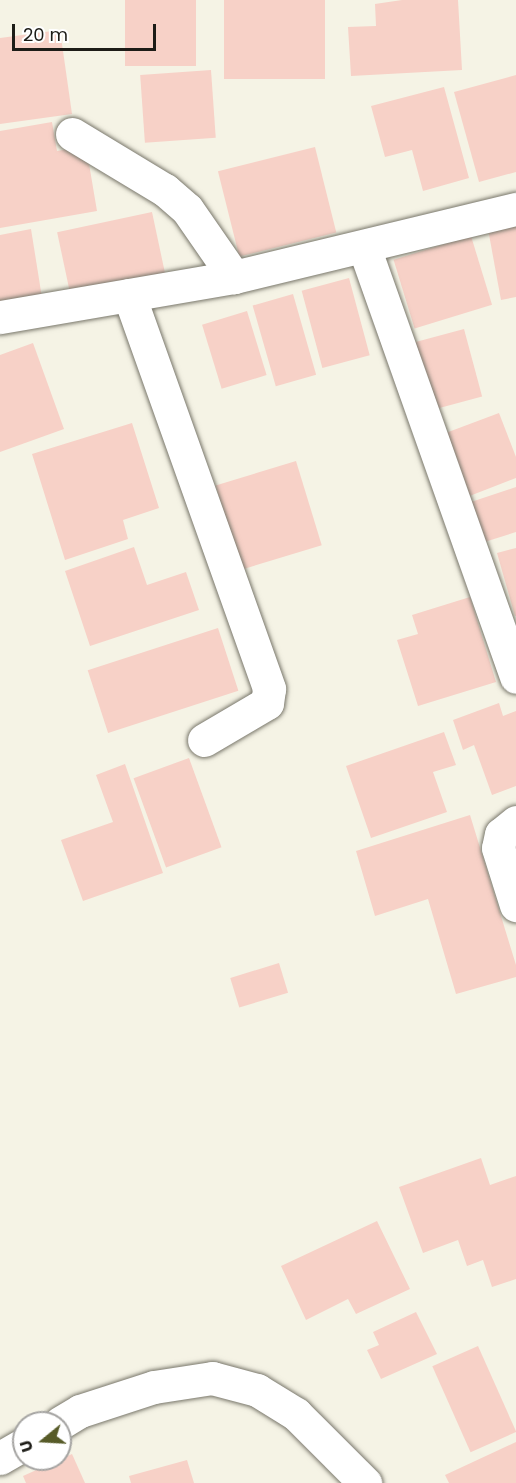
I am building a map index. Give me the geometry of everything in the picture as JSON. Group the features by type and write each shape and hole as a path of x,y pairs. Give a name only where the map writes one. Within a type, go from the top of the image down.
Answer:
{"street":[{"path":"72,134 165,190 187,209 234,277"},
{"path":"0,317 234,277 516,209"},
{"path":"364,247 516,677"},
{"path":"129,295 269,689 267,703 204,740"},
{"path":"516,822 501,834 498,848 516,905"},
{"path":"72,1416 154,1387 213,1378 237,1383 257,1390 296,1414 365,1483"}],"building":[{"path":"125,0 196,0 196,66 125,66"},
{"path":"224,0 325,0 325,79 224,79"},
{"path":"402,0 458,0 462,70 351,76 348,27 376,26 375,4"},
{"path":"60,30 72,114 0,124 0,38"},
{"path":"211,70 216,138 145,143 140,75"},
{"path":"516,75 516,172 479,182 454,92"},
{"path":"444,87 469,178 423,191 412,150 385,157 371,106"},
{"path":"52,122 57,151 86,146 97,211 0,228 0,131"},
{"path":"315,147 336,232 239,257 218,171"},
{"path":"152,212 168,285 73,306 57,232"},
{"path":"516,224 516,297 501,300 488,229"},
{"path":"31,229 43,304 0,311 0,235"},
{"path":"471,236 492,305 415,329 394,260"},
{"path":"349,278 370,355 322,368 302,291"},
{"path":"293,294 316,375 276,386 253,306"},
{"path":"247,311 267,375 222,389 202,325"},
{"path":"464,329 482,397 434,410 416,342"},
{"path":"33,343 64,429 0,452 0,355"},
{"path":"499,413 516,457 516,478 467,497 443,434"},
{"path":"132,423 159,508 123,520 128,539 65,560 32,454"},
{"path":"296,461 322,545 241,570 216,486"},
{"path":"516,487 516,532 475,545 462,505"},
{"path":"134,547 147,585 186,572 199,610 90,646 65,571"},
{"path":"516,548 516,616 515,616 497,553"},
{"path":"470,597 496,682 418,706 397,640 418,634 412,615"},
{"path":"218,628 238,691 108,733 88,670"},
{"path":"499,703 503,716 516,711 516,786 492,795 474,745 463,750 453,720"},
{"path":"444,732 456,765 433,772 447,812 371,838 346,766"},
{"path":"189,758 221,847 166,867 134,778"},
{"path":"125,764 163,873 83,901 61,840 113,822 96,775"},
{"path":"470,815 516,965 516,977 456,994 428,899 375,916 356,851"},
{"path":"279,963 288,993 239,1008 230,978"},
{"path":"481,1158 490,1185 516,1176 516,1279 492,1287 483,1260 467,1266 458,1240 423,1253 399,1187"},
{"path":"377,1221 410,1289 356,1314 348,1299 306,1320 281,1266"},
{"path":"416,1312 437,1354 381,1379 367,1350 379,1345 373,1332"},
{"path":"478,1346 516,1432 471,1452 432,1366"},
{"path":"516,1442 516,1483 449,1483 445,1475"},
{"path":"72,1454 85,1483 26,1483 23,1476 34,1471 72,1471"},
{"path":"187,1460 194,1483 131,1483 129,1476"}]}
